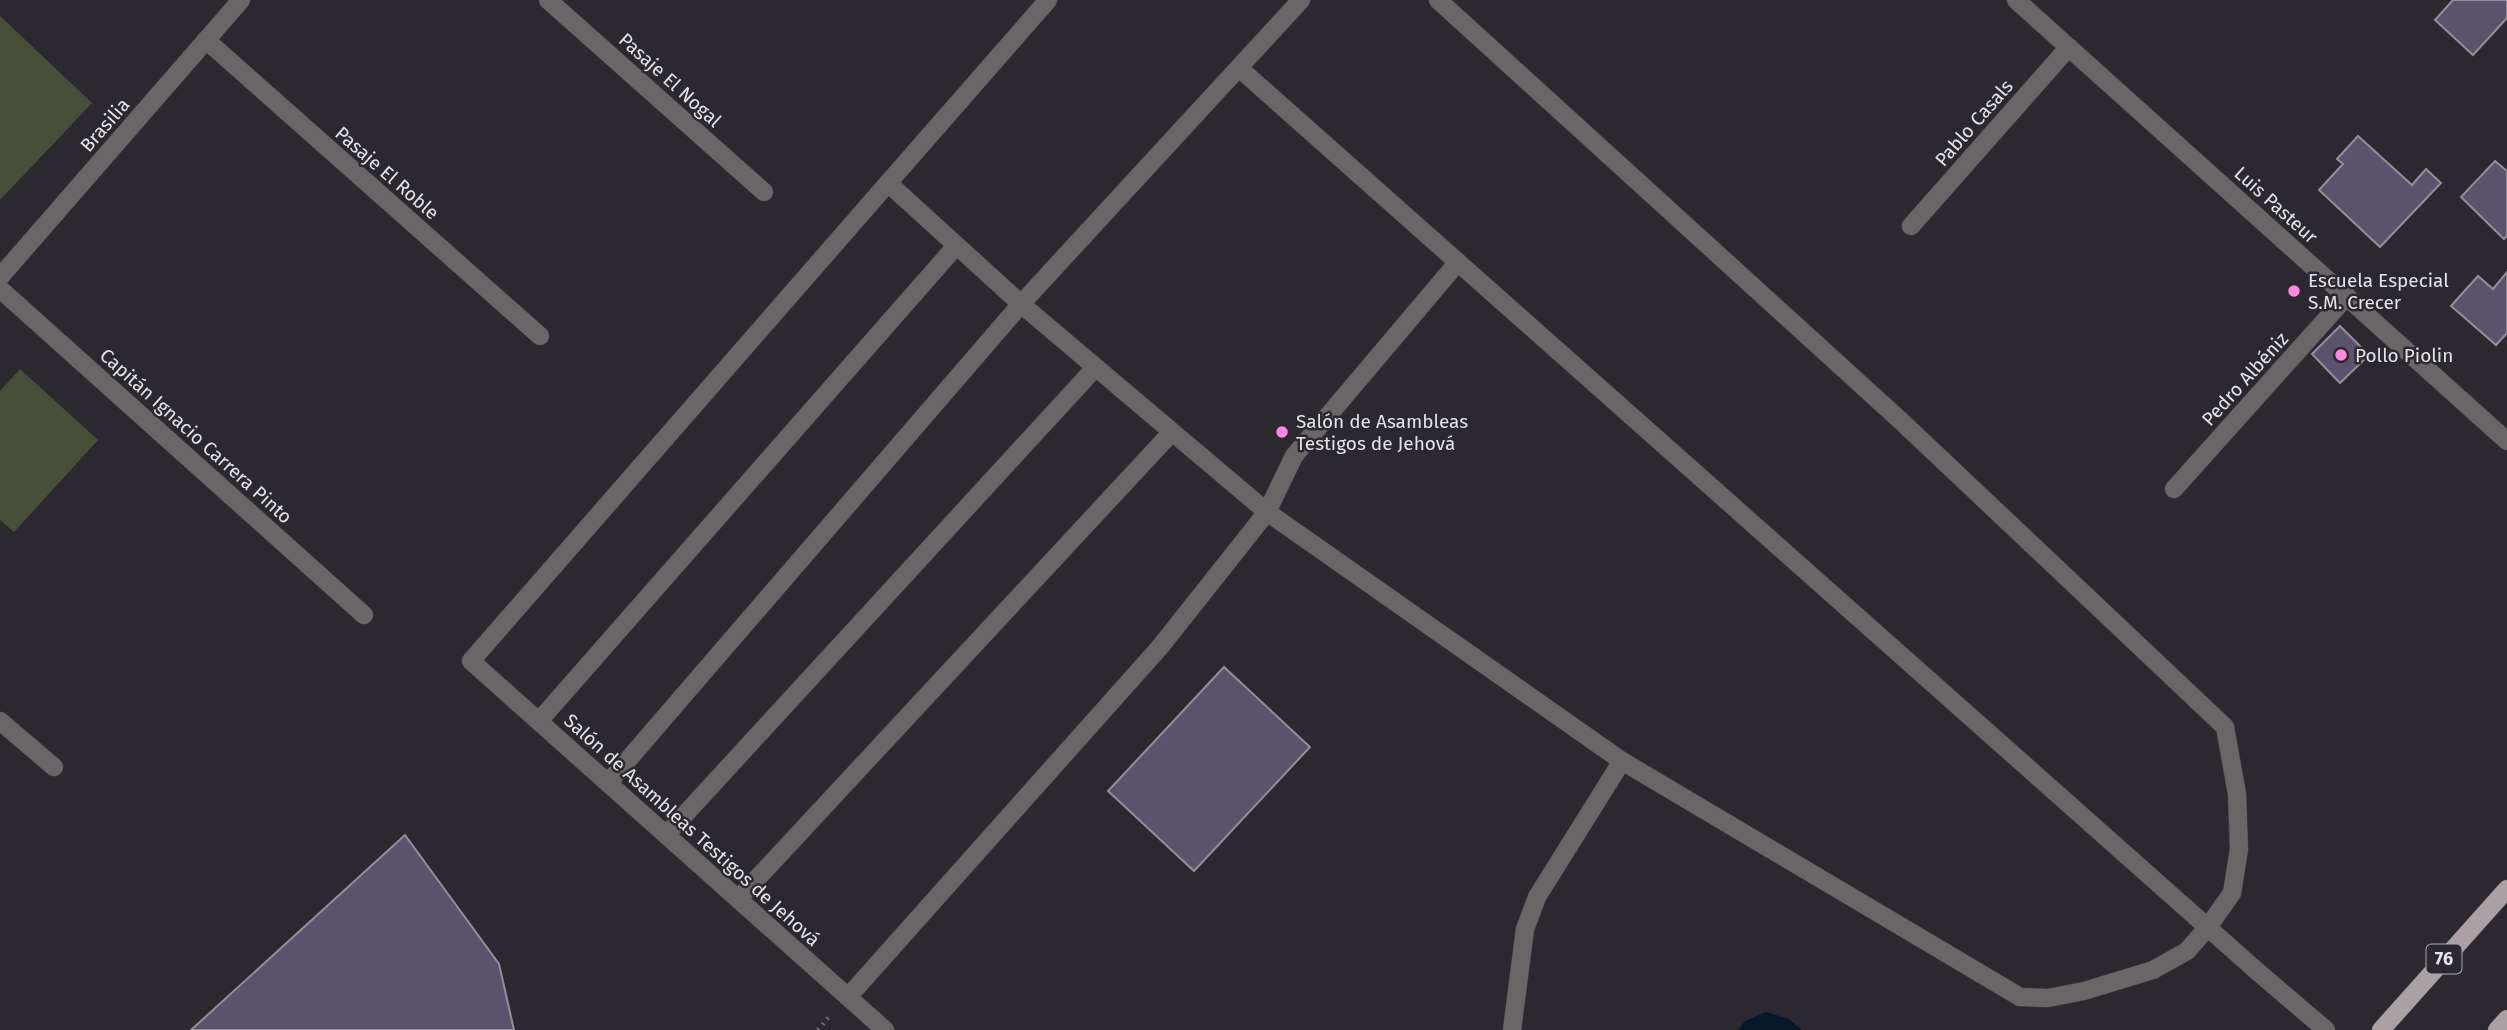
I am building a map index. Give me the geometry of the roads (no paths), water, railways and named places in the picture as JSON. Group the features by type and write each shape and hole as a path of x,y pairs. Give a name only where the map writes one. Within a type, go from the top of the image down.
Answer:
{"main road":[{"name":"76","path":"2382,1030 2507,889"},
{"path":"2497,1030 2507,1019"}],"street":[{"name":"Brasilia","path":"0,277 241,0"},
{"name":"Pasaje El Nogal","path":"548,0 764,192"},
{"path":"1048,0 888,183 1021,304 1267,512 1622,761 2020,998 2048,998 2084,991 2153,970 2187,951 2208,928 2232,893 2239,849 2237,794 2225,727 1901,421 1438,0"},
{"path":"608,783 1021,304 1301,0"},
{"name":"Luis Pasteur","path":"2016,0 2507,441"},
{"name":"Pasaje El Roble","path":"206,40 540,336"},
{"name":"Pablo Casals","path":"1911,226 2069,47"},
{"path":"1239,68 2326,1030"},
{"name":"Salón de Asambleas Testigos de Jehová","path":"885,1030 471,661 888,183"},
{"path":"539,721 956,246"},
{"path":"848,997 1160,647 1267,512 1294,456 1458,262"},
{"name":"Capitán Ignacio Carrera Pinto","path":"0,289 364,615"},
{"name":"Pedro Albéniz","path":"2174,489 2347,296"},
{"path":"666,835 1095,368"},
{"path":"738,899 1172,432"},
{"path":"0,721 54,767"},
{"path":"1512,1030 1525,929 1536,897 1622,761"}],"water":[{"path":"1766,1012 1789,1019 1802,1030 1738,1030 1745,1021"}],"place":[{"name":"Escuela Especial S.M. Crecer","path":"2294,291"},
{"name":"Pollo Piolin","path":"2341,355"},
{"name":"Salón de Asambleas Testigos de Jehová","path":"1282,432"}]}
